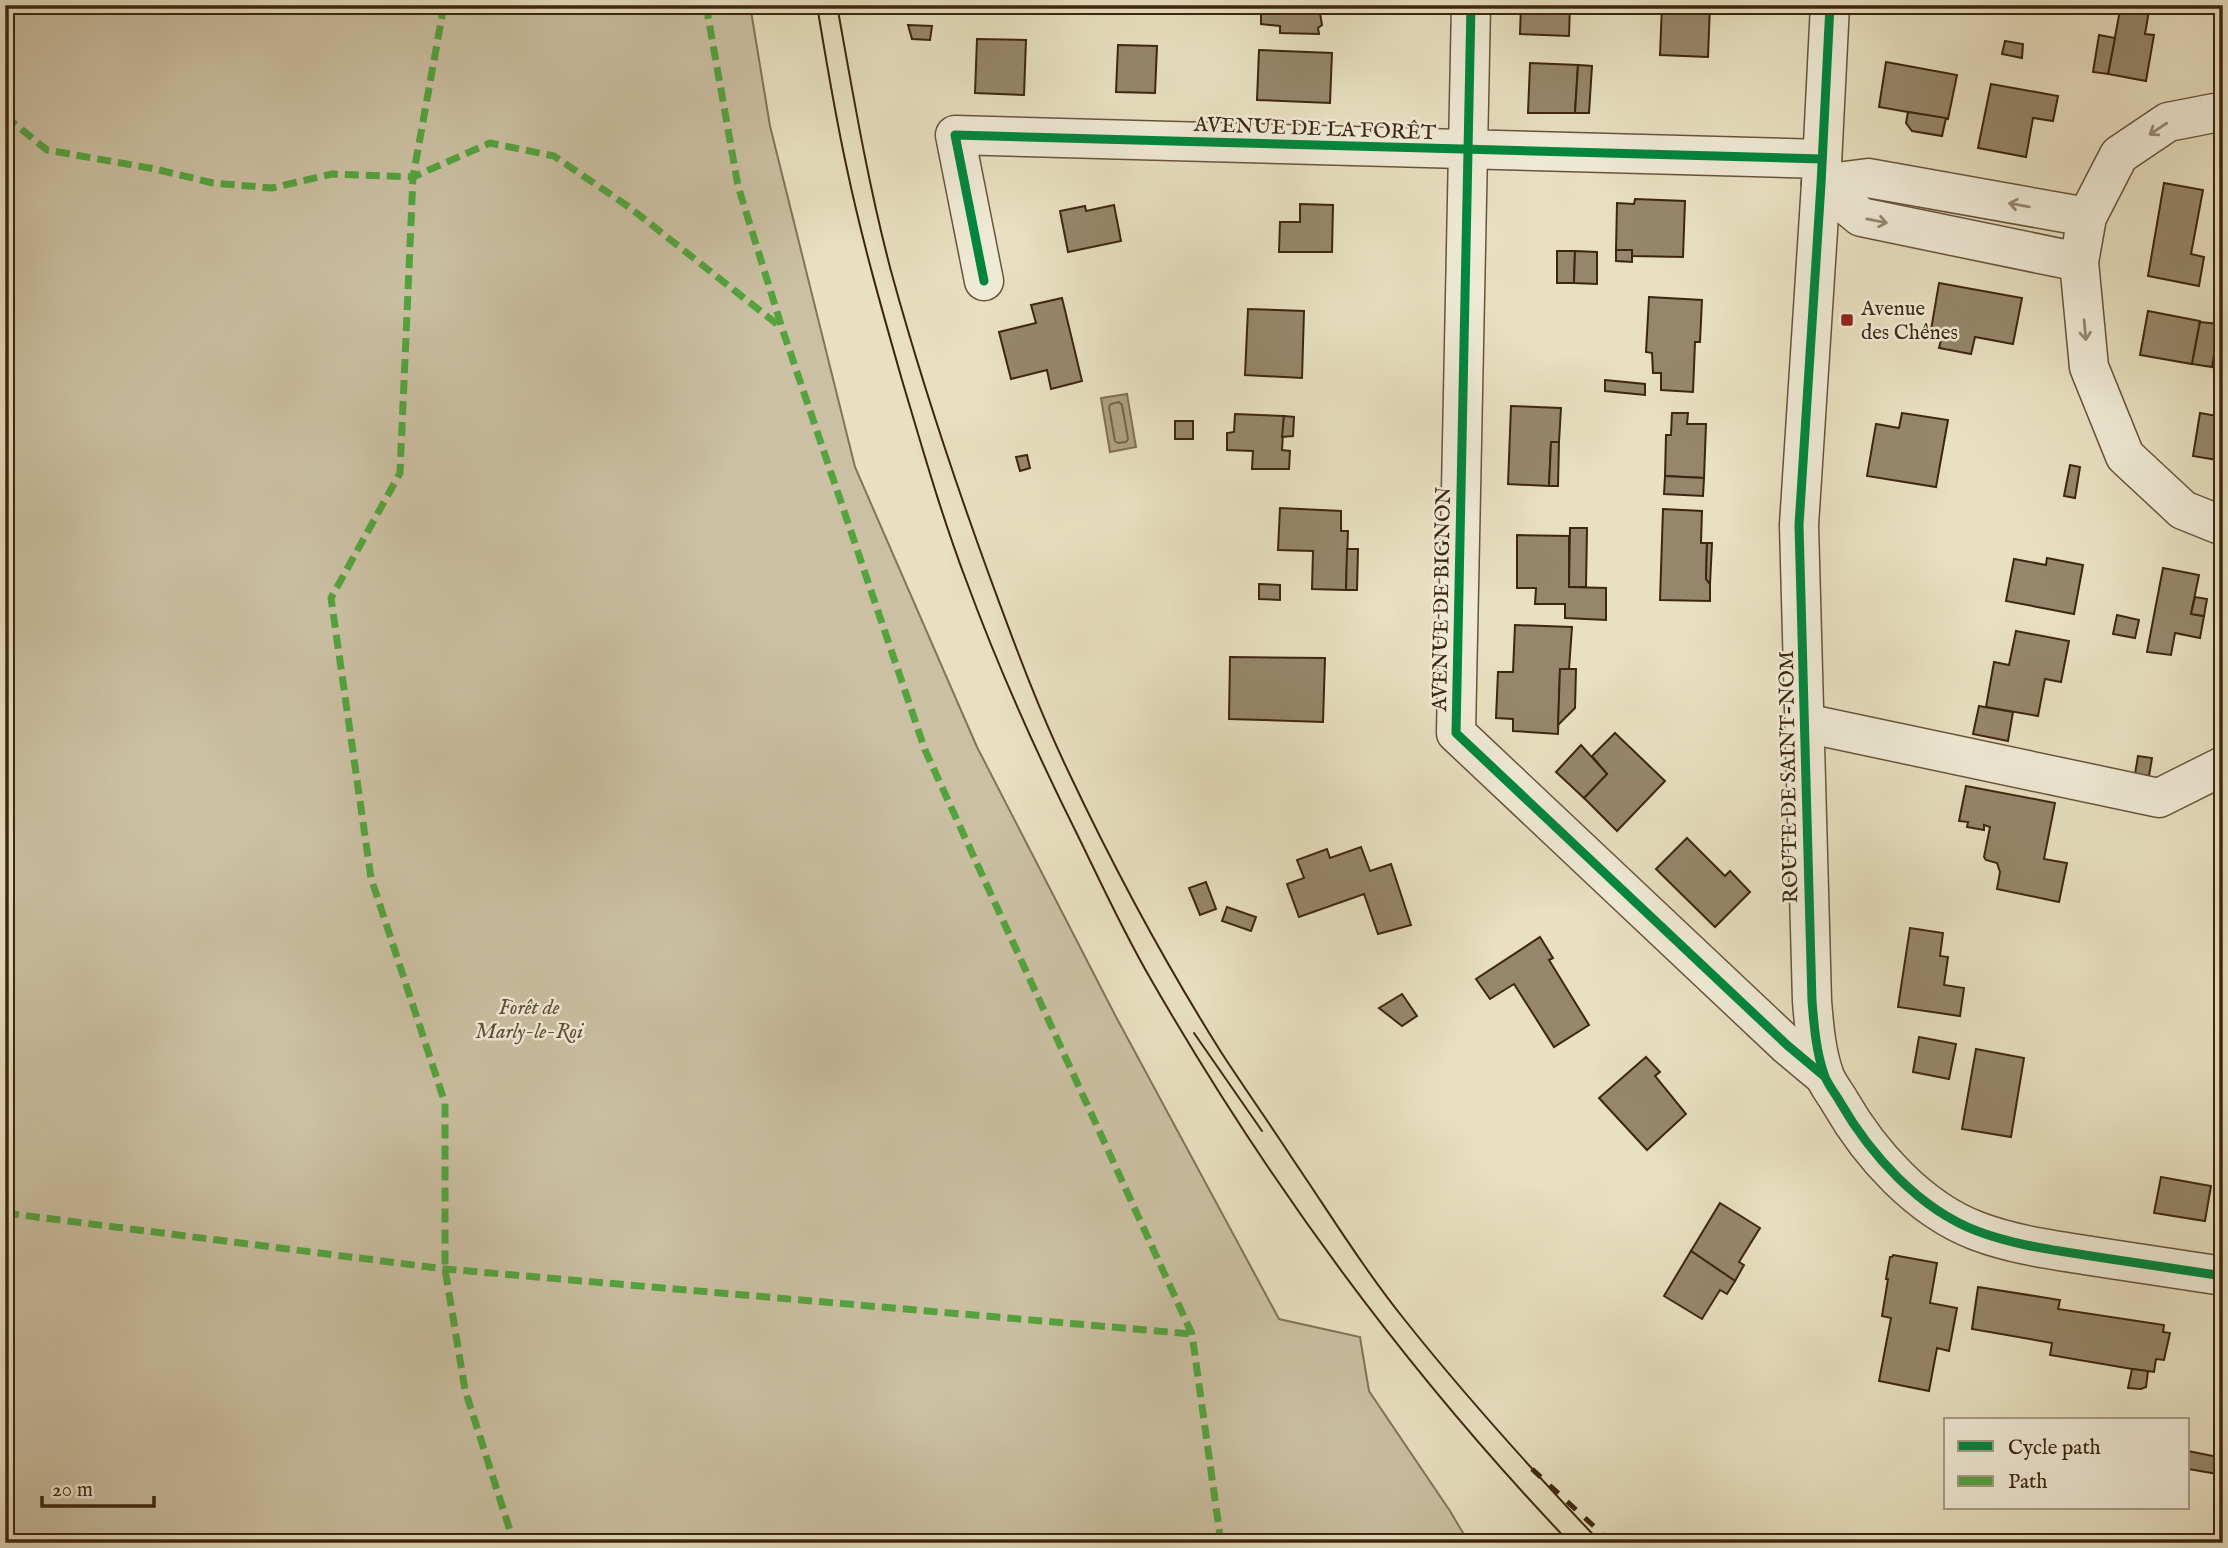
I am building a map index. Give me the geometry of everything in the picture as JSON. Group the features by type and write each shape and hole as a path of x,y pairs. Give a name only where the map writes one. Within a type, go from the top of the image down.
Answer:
{"street":[{"name":"AVENUE DE BIGNON","path":"1471,5 1456,733 1777,1036 1824,1076"},
{"name":"ROUTE DE SAINT-NOM","path":"1830,5 1799,525 1812,1001 1824,1076 1854,1126 1911,1190 1975,1230 2048,1249 2223,1276"},
{"path":"2223,114 2214,113 2168,122 2119,155 2087,217 2079,262 2089,367 2125,456 2183,510 2223,526"},
{"name":"AVENUE DE LA FORÊT","path":"984,281 955,135 1467,150 1822,171 2087,217"},
{"path":"1822,171 1861,218 2079,262"},
{"path":"1805,723 2159,798 2223,766"}],"green space":[{"name":"Forêt de Marly-le-Roi","path":"5,5 750,5 770,126 855,467 977,747 1115,1015 1279,1319 1360,1337 1369,1391 1469,1543 5,1543"}],"water":[{"path":"1127,394 1136,447 1110,452 1101,398"}],"building":[{"path":"1261,5 1319,7 1322,25 1318,28 1319,34 1280,33 1280,26 1261,24"},
{"path":"1521,5 1570,5 1569,36 1520,34"},
{"path":"1662,5 1710,5 1708,57 1660,55"},
{"path":"2121,5 2150,5 2145,34 2154,35 2146,81 2108,74"},
{"path":"908,25 932,26 930,40 912,39"},
{"path":"2099,35 2115,38 2108,74 2093,72"},
{"path":"977,39 1026,40 1024,95 975,93"},
{"path":"2005,41 2023,44 2022,58 2002,54"},
{"path":"1118,45 1157,46 1155,93 1116,92"},
{"path":"1259,50 1332,53 1330,103 1257,100"},
{"path":"1886,62 1957,75 1948,119 1879,107"},
{"path":"1530,63 1578,65 1575,113 1528,113"},
{"path":"1578,65 1592,66 1589,113 1575,113"},
{"path":"1991,84 2058,96 2053,121 2033,118 2026,157 1978,148"},
{"path":"1908,112 1946,118 1942,136 1912,131 1906,123"},
{"path":"2164,183 2203,190 2191,254 2204,257 2199,286 2148,276"},
{"path":"1635,199 1685,201 1683,257 1632,256 1632,250 1616,250 1617,203 1634,204"},
{"path":"1300,204 1333,205 1332,252 1279,252 1280,222 1300,222"},
{"path":"1114,205 1121,241 1068,252 1060,211 1085,206 1086,211"},
{"path":"1616,250 1632,250 1632,262 1616,261"},
{"path":"1557,251 1575,251 1574,283 1557,283"},
{"path":"1575,251 1597,252 1597,284 1574,283"},
{"path":"1939,283 2022,298 2013,344 1975,337 1971,354 1939,348 1943,332 1931,330"},
{"path":"1649,297 1702,300 1700,342 1695,342 1693,392 1661,390 1661,373 1653,373 1652,353 1646,352"},
{"path":"1062,298 1082,381 1051,389 1047,370 1011,379 999,332 1036,323 1031,305"},
{"path":"1248,309 1304,311 1302,378 1245,375"},
{"path":"2148,311 2200,321 2192,364 2140,355"},
{"path":"2200,322 2219,324 2212,367 2192,364"},
{"path":"1605,380 1645,384 1645,395 1605,391"},
{"path":"1511,406 1561,408 1559,442 1551,442 1549,486 1508,484"},
{"path":"1672,413 1688,413 1687,424 1706,424 1704,478 1665,476 1666,435 1671,435"},
{"path":"1902,413 1948,420 1936,487 1867,476 1876,424 1899,428"},
{"path":"2200,413 2223,417 2223,461 2193,456"},
{"path":"1235,414 1284,416 1282,450 1290,451 1289,469 1252,469 1253,451 1227,450 1227,433 1234,432"},
{"path":"1284,416 1294,417 1293,436 1282,437"},
{"path":"1175,421 1193,421 1193,439 1175,439"},
{"path":"1551,442 1559,442 1558,486 1549,486"},
{"path":"1027,455 1030,468 1020,471 1016,457"},
{"path":"2070,465 2080,467 2075,498 2064,496"},
{"path":"1665,476 1704,478 1703,496 1664,494"},
{"path":"1280,508 1341,511 1341,531 1348,531 1346,590 1312,589 1313,551 1278,550"},
{"path":"1663,509 1702,511 1701,543 1707,543 1706,579 1710,584 1710,601 1660,600"},
{"path":"1570,528 1587,528 1586,587 1569,587"},
{"path":"1517,535 1569,536 1569,587 1606,588 1606,620 1565,618 1565,604 1535,604 1536,588 1517,588"},
{"path":"1707,543 1712,543 1710,584 1706,579"},
{"path":"1347,549 1358,549 1357,590 1346,590"},
{"path":"2047,558 2083,565 2074,614 2006,601 2014,559 2046,565"},
{"path":"2163,568 2199,575 2191,614 2204,616 2200,638 2175,633 2171,655 2147,652"},
{"path":"1259,584 1280,585 1280,600 1259,599"},
{"path":"2195,597 2207,599 2204,616 2191,614"},
{"path":"2117,615 2139,620 2135,638 2113,634"},
{"path":"1515,625 1572,627 1569,669 1560,669 1558,734 1513,731 1513,719 1496,718 1498,672 1513,672"},
{"path":"2016,631 2069,641 2061,682 2045,679 2038,716 1986,707 1994,662 2009,665"},
{"path":"1230,657 1325,658 1323,722 1229,719"},
{"path":"1560,669 1576,669 1575,708 1558,725"},
{"path":"1979,706 2013,712 2008,741 1973,734"},
{"path":"1615,733 1665,781 1617,831 1584,798 1607,774 1592,756"},
{"path":"1581,745 1607,774 1584,798 1556,772"},
{"path":"2138,756 2152,758 2149,776 2135,774"},
{"path":"1966,786 2055,803 2044,859 2067,863 2059,902 1997,889 2000,872 1997,863 1984,857 1990,827 1984,825 1984,830 1967,827 1968,822 1959,821"},
{"path":"1687,838 1725,876 1730,871 1750,892 1715,927 1656,869"},
{"path":"1361,847 1370,871 1391,864 1411,925 1378,934 1364,894 1299,917 1287,884 1304,878 1297,860 1327,849 1330,858"},
{"path":"1206,882 1216,909 1200,915 1189,888"},
{"path":"1227,907 1256,917 1251,931 1222,921"},
{"path":"1910,928 1943,933 1940,956 1948,957 1944,985 1964,988 1960,1016 1898,1007"},
{"path":"1540,937 1553,958 1549,960 1589,1025 1554,1047 1514,984 1490,999 1476,979"},
{"path":"1402,994 1417,1016 1402,1026 1379,1008"},
{"path":"1919,1037 1956,1044 1949,1079 1913,1072"},
{"path":"1976,1049 2024,1058 2011,1137 1962,1129"},
{"path":"1646,1057 1660,1072 1655,1076 1686,1114 1647,1150 1599,1098"},
{"path":"2161,1177 2211,1186 2205,1221 2154,1213"},
{"path":"1720,1203 1760,1228 1739,1262 1744,1265 1735,1281 1691,1251"},
{"path":"1691,1251 1735,1281 1727,1294 1720,1290 1702,1319 1664,1296"},
{"path":"1893,1255 1937,1263 1930,1303 1957,1308 1949,1351 1937,1348 1929,1391 1879,1381 1891,1318 1882,1316 1886,1279 1890,1257"},
{"path":"1978,1287 2060,1300 2058,1309 2164,1325 2163,1332 2170,1333 2164,1360 2156,1359 2154,1372 2132,1369 2050,1355 2052,1343 1972,1329"},
{"path":"2132,1369 2148,1371 2146,1387 2128,1388"},
{"path":"2190,1451 2223,1458 2223,1475 2190,1469"}],"tram line":[{"path":"817,5 859,222 902,380 940,505 978,613 1047,773 1139,959 1241,1127 1342,1272 1396,1342 1452,1411 1570,1543"},
{"path":"837,5 875,205 891,271 925,385 1016,649 1047,725 1087,811 1141,916 1200,1018 1361,1261 1451,1377 1601,1543"},
{"path":"1194,1033 1262,1131"}],"railway":[{"path":"1532,1469 1612,1543"}],"marked path":[{"path":"444,5 413,177 400,473 331,598 371,878 445,1103 445,1269 465,1390 514,1543"},
{"path":"706,5 738,186 782,328 925,750 1192,1334 1221,1543"},
{"path":"5,116 47,150 155,169 213,183 272,188 332,174 413,177 490,143 554,156 629,207 782,328"},
{"path":"5,1213 445,1269 1192,1334"}],"cycle path":[{"path":"1471,5 1456,733 1787,1045 1824,1076"},
{"path":"1830,5 1799,525 1812,1001 1821,1065 1827,1081 1852,1122 1881,1160 1916,1194 1956,1221 1991,1236 2034,1246 2223,1276"},
{"path":"984,281 955,135 1822,159"}],"place":[{"name":"Avenue des Chênes","path":"1847,320"}]}
